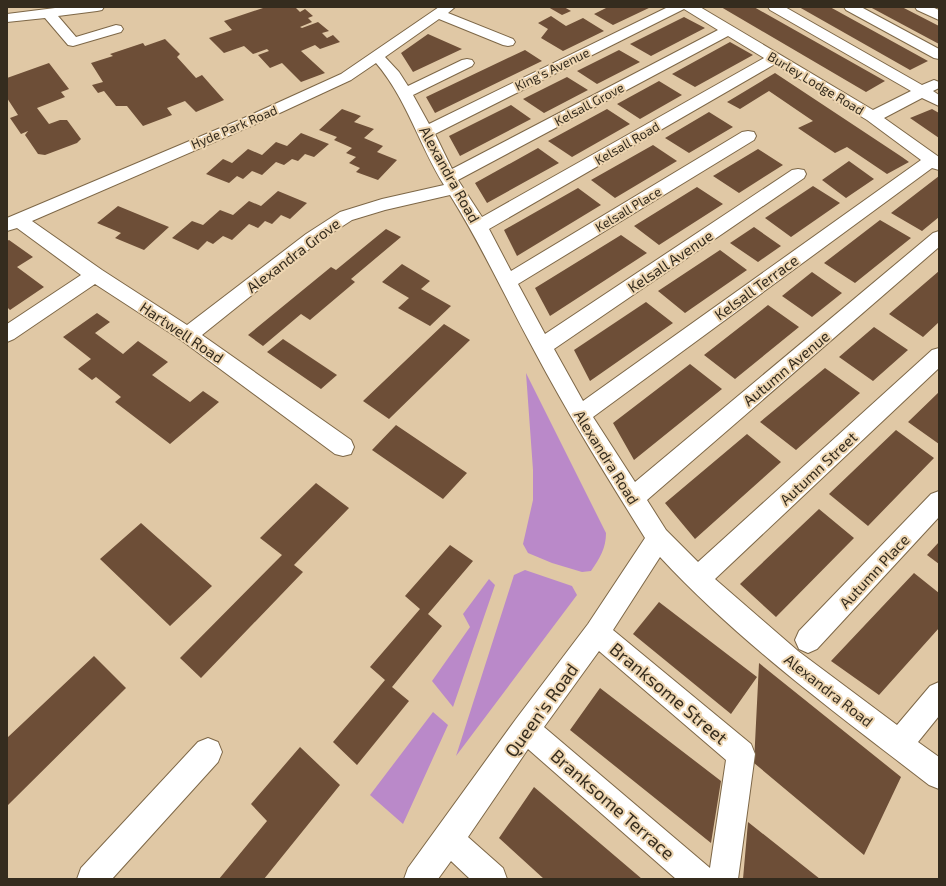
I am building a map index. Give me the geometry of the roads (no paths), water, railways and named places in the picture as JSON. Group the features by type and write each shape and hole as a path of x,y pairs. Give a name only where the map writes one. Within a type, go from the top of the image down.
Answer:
{"street":[{"path":"7,18 96,7"},
{"name":"King's Avenue","path":"426,132 679,7"},
{"name":"Burley Lodge Road","path":"690,7 873,117 936,162"},
{"path":"775,7 924,91 939,101"},
{"path":"851,7 939,55"},
{"path":"922,7 939,16"},
{"path":"443,10 508,42"},
{"name":"Hyde Park Road","path":"13,222 346,78 443,10"},
{"path":"49,14 73,42 116,29"},
{"name":"Kelsall Grove","path":"452,183 729,30"},
{"name":"Alexandra Road","path":"377,56 394,75 426,132 452,183 480,227 542,347 580,415 658,538 697,579 789,660 939,775"},
{"name":"Kelsall Road","path":"480,227 775,58"},
{"path":"404,93 467,63"},
{"path":"873,117 939,83"},
{"name":"Kelsall Place","path":"508,282 748,136"},
{"name":"Kelsall Terrace","path":"580,415 936,162"},
{"name":"Kelsall Avenue","path":"542,347 798,174"},
{"name":"Alexandra Grove","path":"188,335 312,238 346,216 452,183"},
{"name":"Hartwell Road","path":"13,222 188,335 343,447"},
{"name":"Autumn Avenue","path":"632,498 939,237"},
{"path":"7,334 95,275"},
{"name":"Autumn Street","path":"697,579 939,356"},
{"name":"Autumn Place","path":"808,640 939,501"},
{"name":"Queen's Road","path":"419,879 526,729 597,633 658,538"},
{"name":"Branksome Street","path":"597,633 741,754 723,879"},
{"path":"899,744 939,695"},
{"name":"Branksome Terrace","path":"526,729 699,879"},
{"path":"92,879 208,752"},
{"path":"449,839 492,879"}]}
